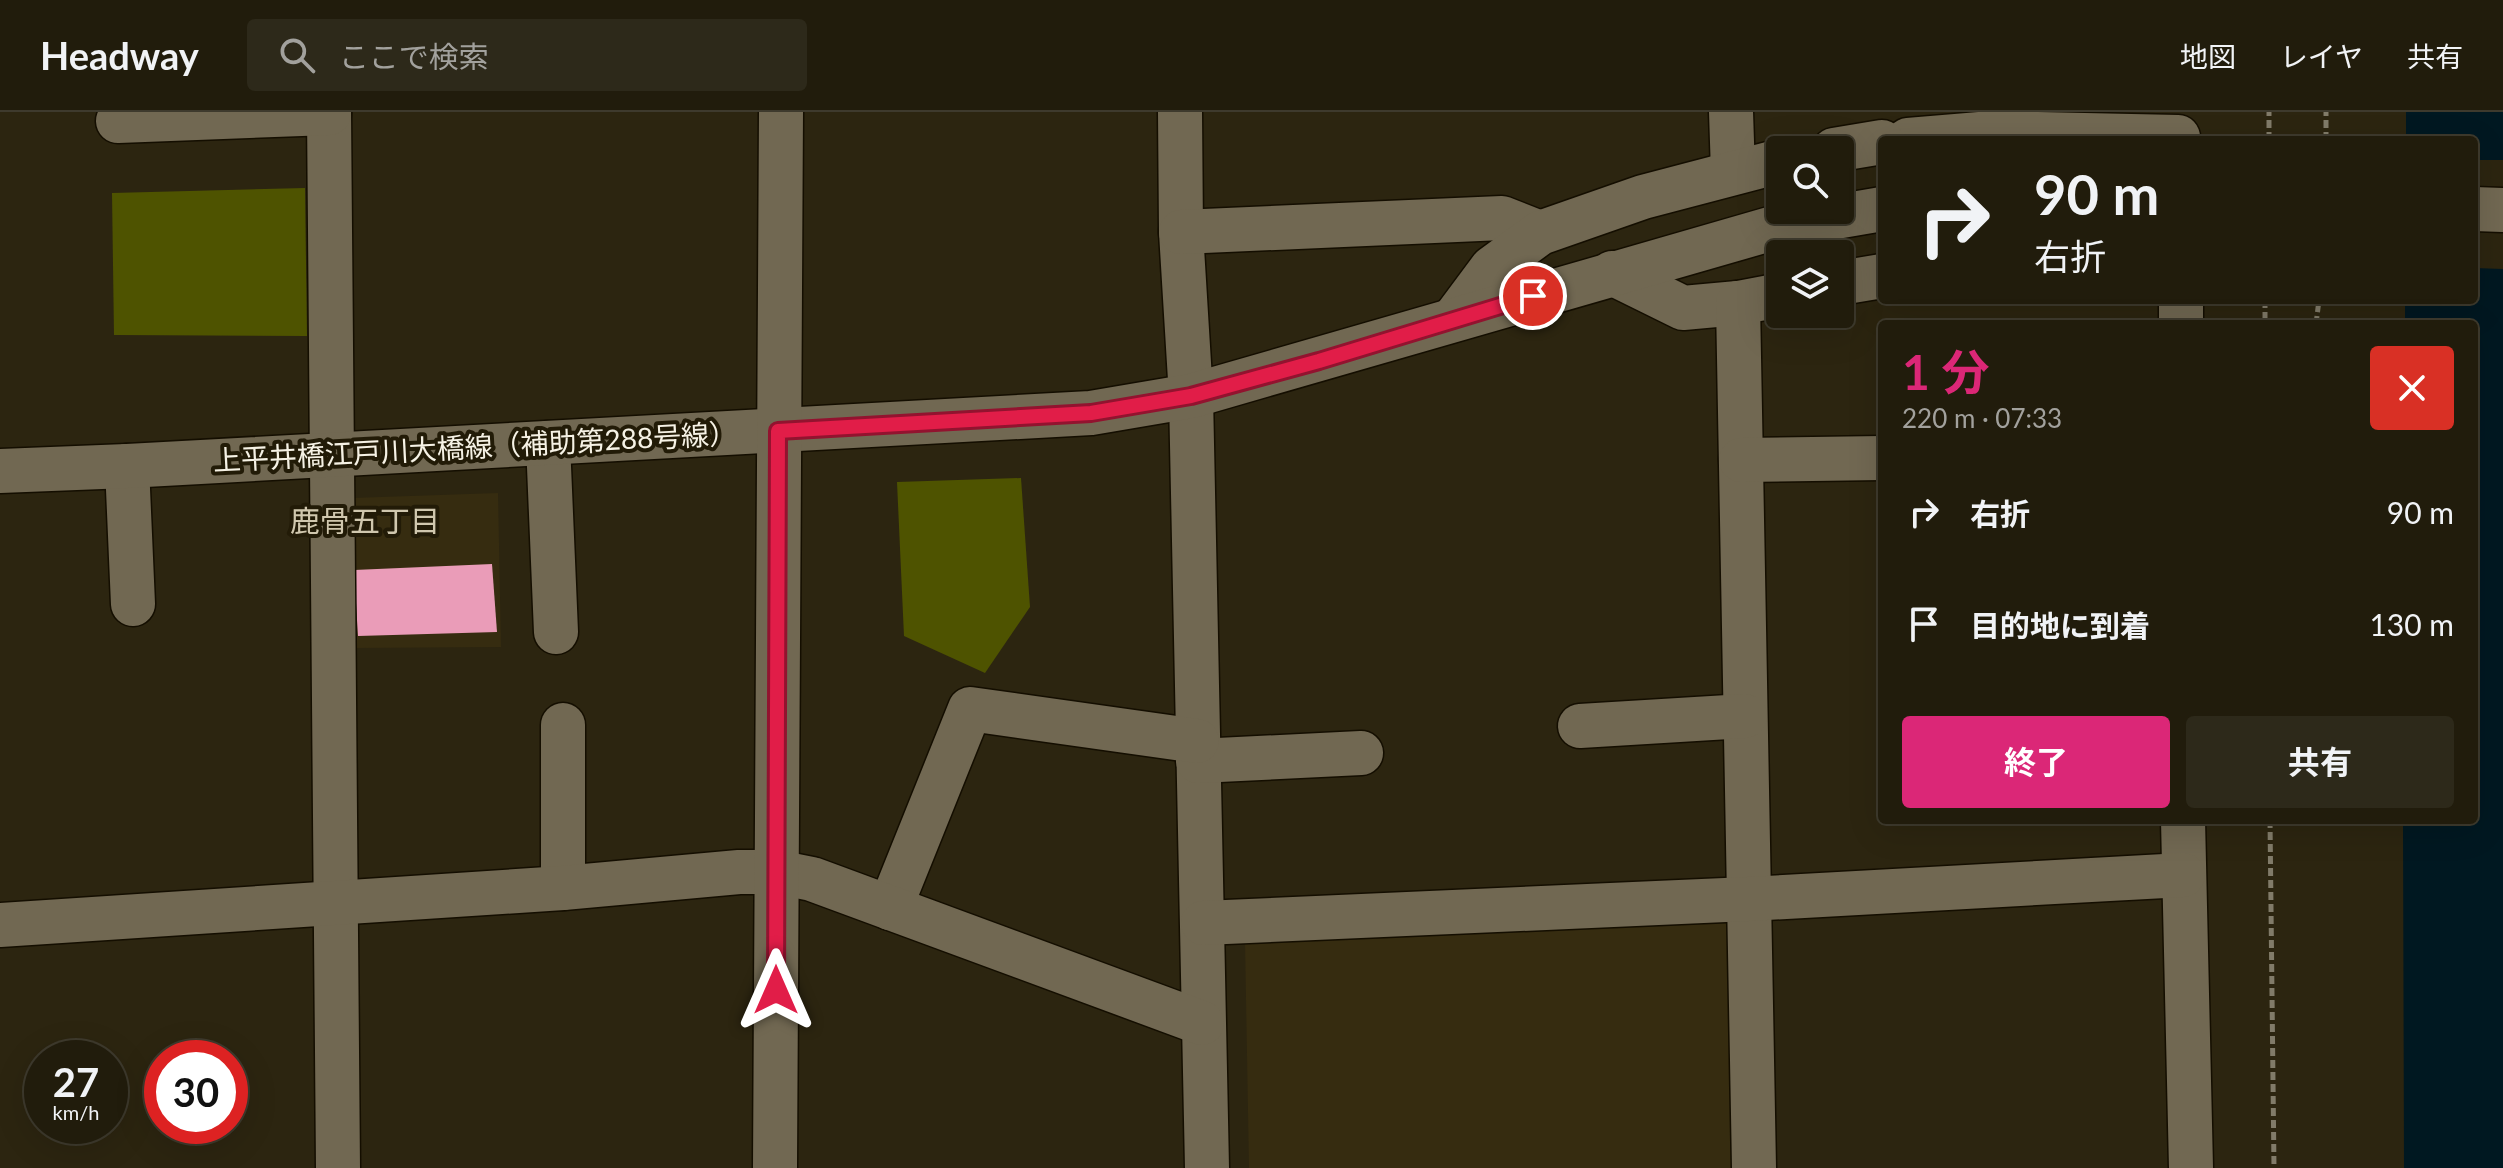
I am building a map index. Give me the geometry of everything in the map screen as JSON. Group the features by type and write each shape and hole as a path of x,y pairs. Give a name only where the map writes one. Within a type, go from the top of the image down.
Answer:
{"street":[{"path":"118,121 329,112 338,1168"},
{"path":"775,1168 781,112"},
{"path":"1180,112 1181,232 1191,396 1207,1168"},
{"path":"1731,112 1733,172"},
{"path":"1926,136 1991,122 2180,136"},
{"path":"1854,147 1878,143"},
{"path":"1454,319 1492,268 1540,233 1643,197 1766,164"},
{"path":"2478,209 2503,210"},
{"name":"上平井橋江戸川大橋線（補助第288号線）","path":"0,471 1091,413 1191,396 1777,227 1878,210"},
{"path":"1181,232 1502,218 1540,233"},
{"path":"1612,273 1683,308 1766,298"},
{"path":"1854,281 1878,277"},
{"path":"1738,303 1754,1168"},
{"path":"548,443 556,632"},
{"path":"1741,460 1878,458"},
{"path":"127,466 133,604"},
{"path":"890,908 970,709 1198,751 1361,753"},
{"path":"1580,726 1745,716"},
{"path":"563,725 563,888"},
{"path":"2183,824 2191,1168"},
{"path":"0,925 563,888 739,872 777,872 812,879 1202,1023"},
{"path":"1203,923 1748,899 2183,875"}],"path":[{"path":"2269,112 2269,136"},
{"path":"2326,112 2326,136"},
{"path":"2270,824 2274,1168"}],"shaded area":[{"path":"305,188 307,336 114,335 112,193"},
{"path":"1021,478 1030,607 985,673 904,636 897,482"},
{"path":"498,493 501,647 354,648 352,498"},
{"path":"1720,914 1732,926 1737,1168 1249,1168 1245,941"}],"water":[{"path":"2406,112 2503,112 2503,1168 2404,1168 2403,824 2478,824 2478,320 2405,320 2405,304 2478,304 2478,136 2406,136"}],"pier":[{"path":"2478,160 2503,160 2503,269 2478,268"}],"building":[{"path":"492,564 497,632 358,636 354,570"}],"district":[{"name":"鹿骨五丁目","path":"365,522"}],"route":[{"path":"776,990 778,431 1091,413 1191,396 1533,296"}]}
